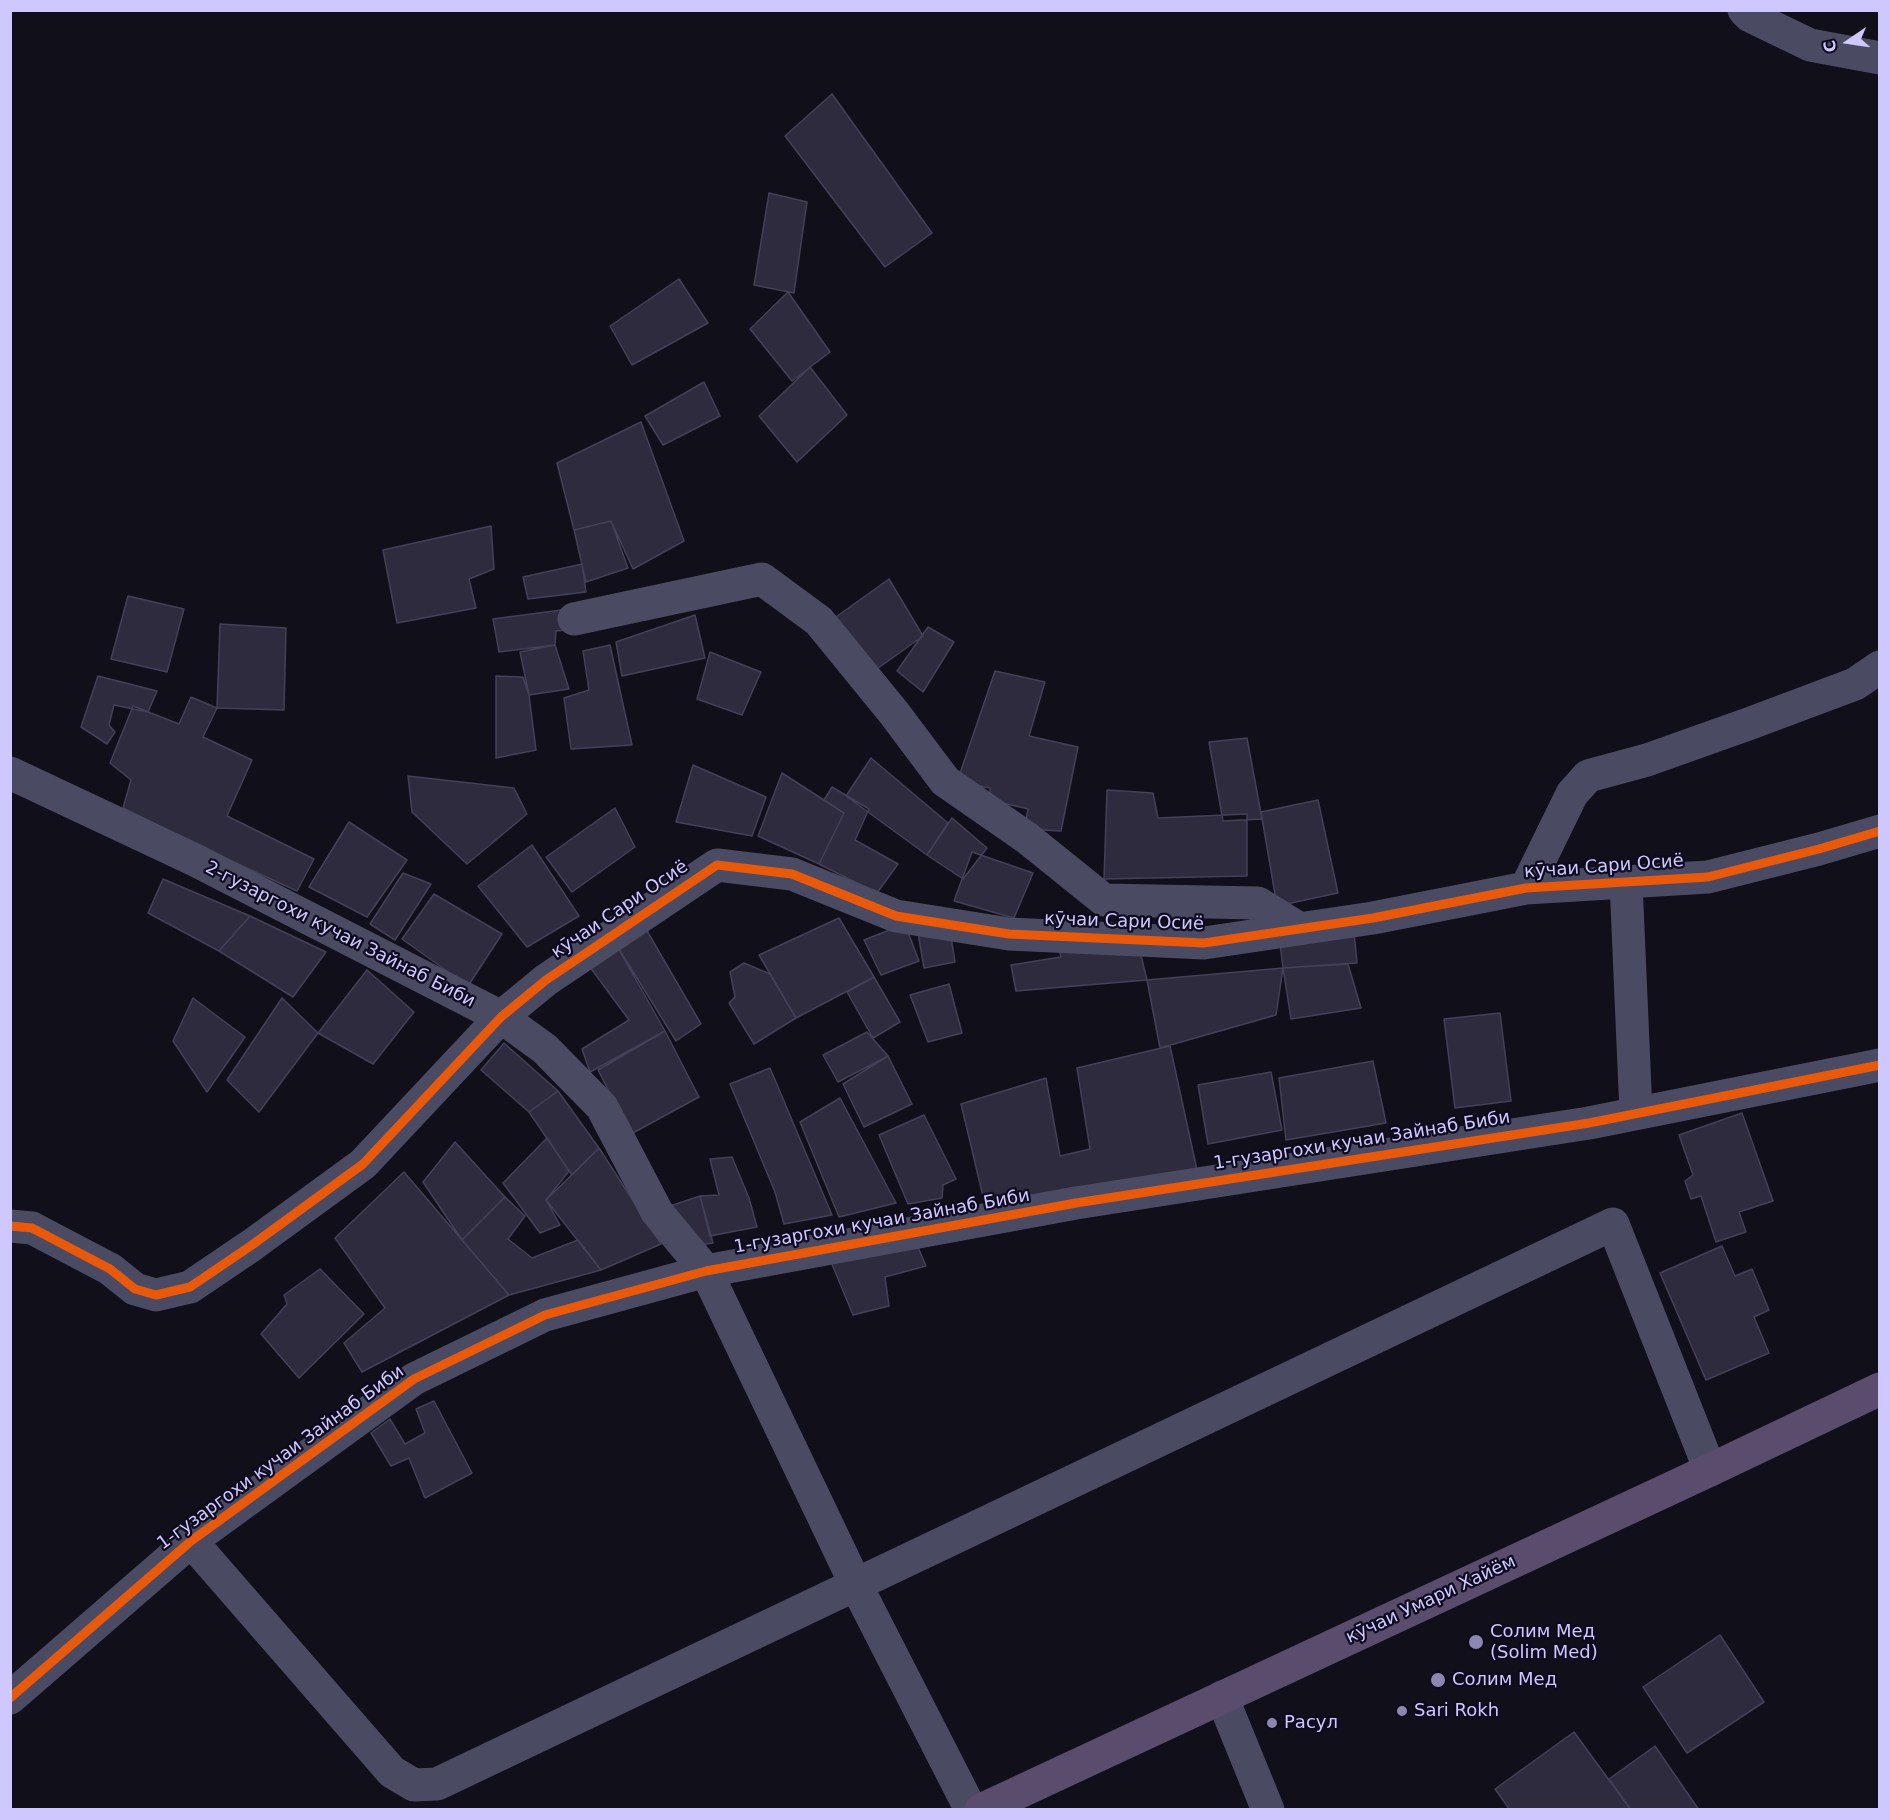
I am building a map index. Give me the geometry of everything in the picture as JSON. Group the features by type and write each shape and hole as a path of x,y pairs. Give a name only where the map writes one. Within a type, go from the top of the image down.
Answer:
{"main road":[{"name":"кӯчаи Умари Хайём","path":"981,1809 1880,1389"}],"street":[{"path":"1744,10 1750,16 1810,45 1880,58"},
{"path":"574,619 762,579 819,621 894,713 945,781 1027,838 1104,900 1258,903 1300,929"},
{"path":"1526,888 1572,794 1588,776 1647,760 1814,700 1855,684 1880,667"},
{"name":"2-гузаргохи кучаи Зайнаб Биби","path":"10,773 195,860 501,1017 545,1049 602,1107 657,1212 706,1271 856,1585 971,1809"},
{"name":"кӯчаи Сари Осиё","path":"10,1226 32,1228 110,1269 135,1289 156,1295 190,1287 363,1164 501,1017 546,980 717,865 792,874 896,916 1009,934 1204,944 1373,918 1526,888 1708,877 1880,831"},
{"path":"1626,882 1636,1113"},
{"name":"1-гузаргохи кучаи Зайнаб Биби","path":"10,1698 190,1541 414,1379 544,1315 706,1271 1076,1203 1589,1123 1880,1065"},
{"path":"190,1541 392,1772 414,1785 437,1784 1613,1224 1710,1470"},
{"path":"1222,1697 1268,1809"}],"building":[{"path":"832,94 932,233 885,267 785,136"},
{"path":"769,193 807,202 794,293 754,285"},
{"path":"679,279 708,323 632,365 610,326"},
{"path":"788,292 830,352 792,381 750,329"},
{"path":"810,367 847,415 797,462 759,416"},
{"path":"704,382 720,416 663,445 645,416"},
{"path":"641,422 684,541 633,569 611,521 574,530 557,463"},
{"path":"611,521 628,568 586,582 574,530"},
{"path":"491,526 494,569 469,579 476,608 397,623 383,550"},
{"path":"582,564 586,592 528,599 523,577"},
{"path":"889,579 923,636 874,671 836,617"},
{"path":"128,596 184,609 167,672 111,659"},
{"path":"569,609 567,630 556,631 555,645 499,652 493,619"},
{"path":"695,615 705,658 622,676 616,642"},
{"path":"220,624 286,628 284,710 217,708"},
{"path":"928,627 954,642 923,692 897,671"},
{"path":"555,645 569,689 529,695 520,652"},
{"path":"610,645 632,745 571,749 564,698 589,690 583,651"},
{"path":"710,652 761,672 742,715 697,699"},
{"path":"995,671 1045,682 1029,736 1078,747 1061,831 1024,829 1028,809 990,800 990,788 957,782"},
{"path":"98,676 157,691 148,712 114,705 109,725 115,732 107,744 81,727"},
{"path":"496,676 523,677 529,695 536,750 496,758"},
{"path":"191,697 217,708 203,737 252,760 227,816 314,859 297,891 123,808 131,780 110,763 133,706 179,724"},
{"path":"1247,738 1262,819 1223,821 1209,742"},
{"path":"871,758 948,823 927,855 846,796"},
{"path":"693,765 766,797 752,836 676,822"},
{"path":"782,773 844,813 819,864 758,836"},
{"path":"408,776 514,788 527,814 467,864 412,812"},
{"path":"832,787 869,809 855,840 898,864 877,893 819,864 844,813 824,800"},
{"path":"1107,790 1153,793 1158,818 1247,814 1247,876 1104,879"},
{"path":"1318,800 1338,893 1277,906 1261,812"},
{"path":"615,808 635,847 572,892 546,857"},
{"path":"952,818 987,848 963,879 927,855"},
{"path":"349,822 407,860 367,917 309,887"},
{"path":"532,845 579,916 527,947 478,886"},
{"path":"972,852 1033,873 1014,918 954,901"},
{"path":"403,873 431,884 395,940 370,924"},
{"path":"163,879 250,916 219,951 148,913"},
{"path":"434,894 502,934 468,986 402,939"},
{"path":"250,916 326,952 293,997 219,951"},
{"path":"839,918 874,977 796,1018 759,955"},
{"path":"1353,921 1357,963 1283,968 1279,936"},
{"path":"643,924 701,1024 676,1041 614,941"},
{"path":"905,924 919,961 881,975 864,940"},
{"path":"949,924 955,962 924,968 918,933"},
{"path":"614,941 665,1031 590,1072 582,1049 629,1020 587,963"},
{"path":"1058,944 1139,947 1147,980 1016,991 1011,965 1061,957"},
{"path":"744,963 770,974 796,1018 754,1044 729,1003 735,997 730,972"},
{"path":"1348,964 1361,1008 1291,1019 1283,968"},
{"path":"1283,968 1276,1015 1160,1048 1147,980"},
{"path":"367,970 414,1012 373,1064 318,1033"},
{"path":"874,977 900,1022 873,1038 847,992"},
{"path":"949,984 962,1033 928,1042 910,995"},
{"path":"193,998 245,1037 207,1092 173,1041"},
{"path":"282,998 318,1033 259,1112 227,1080"},
{"path":"1500,1013 1511,1101 1455,1108 1444,1019"},
{"path":"665,1031 699,1097 631,1134 598,1070"},
{"path":"867,1032 888,1056 838,1082 823,1055"},
{"path":"504,1043 558,1091 529,1112 481,1070"},
{"path":"1170,1046 1197,1170 986,1209 961,1104 1046,1078 1060,1156 1090,1149 1077,1068"},
{"path":"888,1056 912,1104 864,1127 843,1084"},
{"path":"1373,1061 1386,1123 1286,1140 1279,1078"},
{"path":"770,1068 832,1215 784,1224 775,1192 730,1084"},
{"path":"1271,1072 1282,1130 1208,1144 1198,1085"},
{"path":"558,1091 599,1148 572,1175 529,1112"},
{"path":"840,1098 896,1203 839,1217 800,1122"},
{"path":"1742,1113 1773,1201 1739,1212 1746,1232 1716,1242 1701,1196 1691,1199 1685,1181 1693,1175 1679,1135"},
{"path":"924,1115 956,1179 943,1185 942,1198 908,1204 879,1135"},
{"path":"547,1138 569,1171 546,1200 560,1225 540,1233 503,1183"},
{"path":"455,1142 505,1197 462,1240 423,1182"},
{"path":"599,1148 661,1244 601,1270 546,1200"},
{"path":"732,1157 749,1198 757,1227 710,1236 700,1196 719,1195 710,1159"},
{"path":"404,1172 509,1295 362,1372 344,1343 385,1308 335,1238"},
{"path":"700,1196 713,1243 686,1247 670,1206"},
{"path":"505,1197 525,1216 508,1239 532,1258 578,1240 601,1270 509,1295 462,1240"},
{"path":"912,1233 926,1266 885,1277 889,1306 853,1315 829,1257"},
{"path":"1722,1246 1735,1276 1752,1269 1769,1310 1754,1317 1769,1353 1706,1380 1660,1273"},
{"path":"320,1269 364,1314 299,1378 261,1334 287,1304 284,1295"},
{"path":"434,1401 472,1473 425,1498 409,1458 391,1466 371,1433 390,1419 405,1444 425,1433 416,1409"},
{"path":"1720,1635 1764,1702 1687,1753 1643,1687"},
{"path":"1574,1732 1631,1810 1510,1810 1495,1789"},
{"path":"1655,1746 1699,1810 1631,1810 1609,1779"}],"cycle path":[{"path":"10,1226 32,1228 110,1269 135,1289 156,1295 190,1287 363,1164 501,1017 546,980 717,865 792,874 896,916 1009,934 1204,943 1373,918 1526,888 1708,877 1880,831"},
{"path":"10,1698 191,1541 414,1379 545,1315 706,1271 1076,1203 1589,1123 1880,1065"}],"place":[{"name":"Солим Мед (Solim Med)","path":"1476,1642"},
{"name":"Солим Мед","path":"1438,1680"},
{"name":"Sari Rokh","path":"1402,1711"},
{"name":"Расул","path":"1272,1723"}]}
